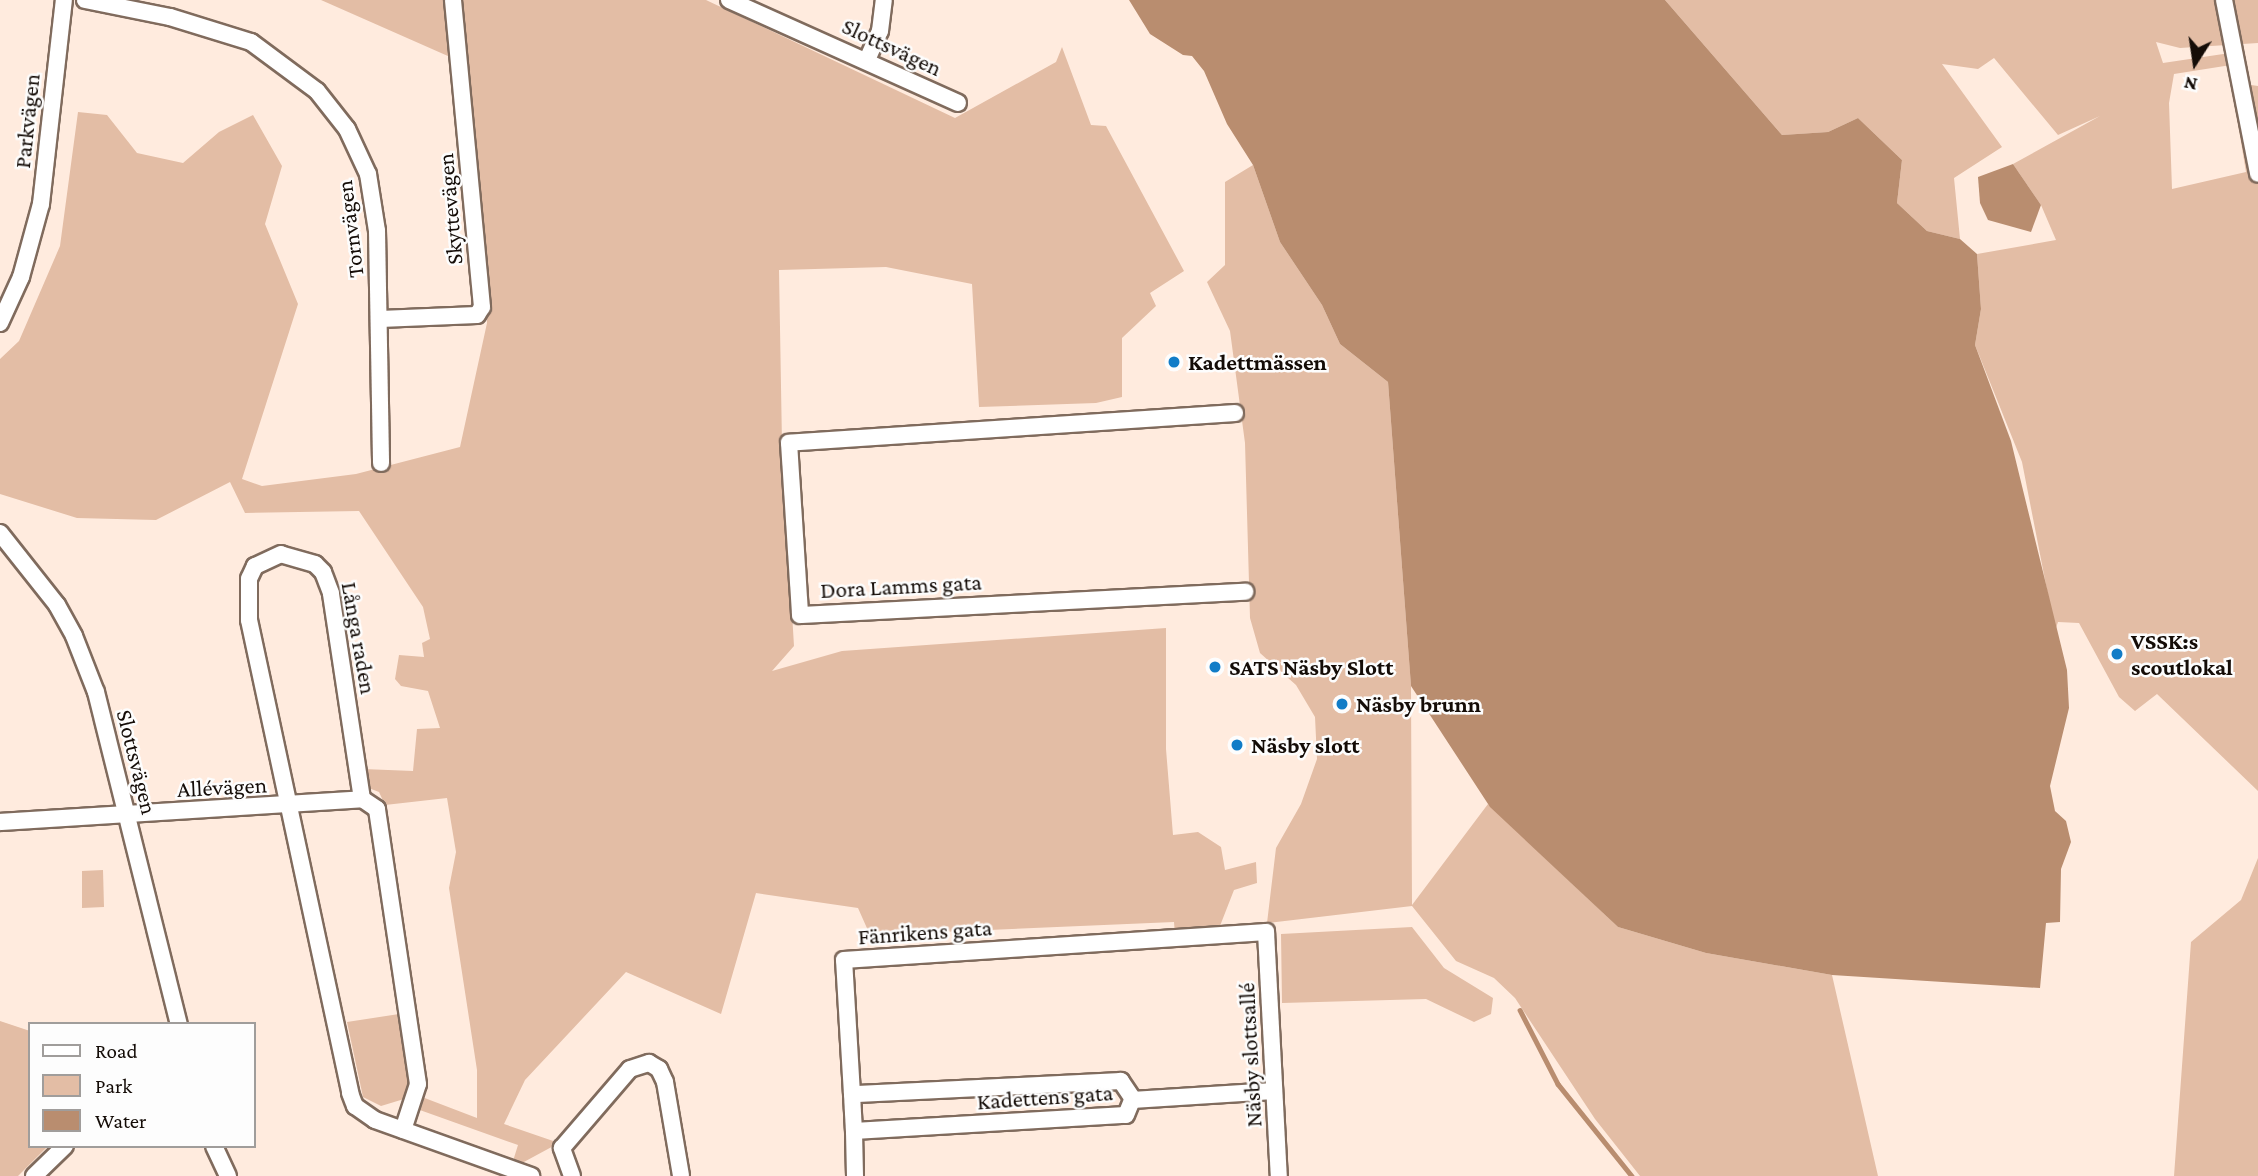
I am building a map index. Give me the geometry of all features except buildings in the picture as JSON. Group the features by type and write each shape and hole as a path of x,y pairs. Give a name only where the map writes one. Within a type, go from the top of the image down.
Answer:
{"street":[{"name":"Parkvägen","path":"0,323 22,277 41,204 64,0"},
{"name":"Tornvägen","path":"85,0 230,34 251,42 317,91 346,129 368,174 377,231 380,463"},
{"name":"Skyttevägen","path":"380,319 477,315 482,307 453,0"},
{"name":"Slottsvägen","path":"729,0 958,103"},
{"path":"867,60 880,31 884,0"},
{"path":"2224,0 2241,73 2258,174"},
{"path":"2241,73 2258,72"},
{"name":"Dora Lamms gata","path":"1235,413 789,443 800,615 1245,592"},
{"name":"Slottsvägen","path":"0,533 74,636 96,692 179,1022"},
{"name":"Långa raden","path":"403,1130 418,1084 377,809 362,799 331,593 323,572 315,564 281,554 255,566 249,579 248,620 350,1093 362,1113 403,1130 531,1176"},
{"name":"Allévägen","path":"0,822 287,806 362,799"},
{"name":"Näsby slottsallé","path":"1266,932 1279,1176"},
{"name":"Fänrikens gata","path":"852,1094 844,960 1266,932"},
{"path":"572,1176 562,1148 630,1069 649,1063 659,1069 665,1082 681,1176"},
{"path":"855,1176 852,1094 1121,1081 1133,1099"},
{"name":"Kadettens gata","path":"853,1131 1126,1115 1133,1099 1274,1091"},
{"path":"34,1176 63,1148"},
{"path":"215,1148 228,1176"}],"green space":[{"path":"321,0 706,0 955,118 1056,62 1062,47 1091,125 1106,126 1184,271 1150,293 1156,306 1122,338 1122,397 1096,403 979,407 972,284 886,267 779,270 782,444 794,646 772,671 842,651 1166,628 1166,749 1173,835 1198,832 1221,847 1225,870 1256,862 1257,883 1234,890 1218,931 1175,935 1174,922 870,935 858,908 756,893 721,1014 626,972 525,1080 504,1124 559,1143 522,1163 513,1161 518,1145 417,1109 422,1097 477,1118 477,1070 449,888 456,852 447,798 385,805 379,792 366,787 363,769 413,771 417,729 440,728 428,691 401,686 395,679 399,655 424,657 422,643 430,639 423,607 359,511 245,513 230,482 156,520 77,518 0,494 0,359 19,341 60,246 78,112 107,115 137,153 183,163 219,132 253,115 282,166 265,224 298,304 242,479 262,486 356,474 460,447 487,323 483,228 466,64"},
{"path":"1665,0 2258,0 2258,43 2180,48 2156,42 2163,63 2230,53 2231,65 2174,74 2169,103 2172,189 2246,172 2231,82 2258,86 2258,791 2157,694 2135,711 2119,697 2079,623 2058,622 2055,631 2022,462 1975,345 1981,309 1977,254 2056,240 2041,205 2013,164 2100,116 2058,135 1994,58 1978,69 1942,64 2002,147 1954,178 1960,239 1927,231 1897,203 1902,160 1858,118 1828,132 1782,135"},
{"path":"1253,165 1280,242 1322,305 1340,344 1388,382 1411,686 1412,905 1488,804 1618,927 1706,953 1832,975 1878,1176 1640,1176 1595,1119 1515,998 1494,978 1456,961 1412,906 1267,923 1276,848 1301,804 1317,759 1315,717 1296,685 1260,653 1250,618 1245,443 1230,331 1207,282 1225,265 1225,182"},
{"path":"2258,858 2258,1176 2174,1176 2191,942 2241,900"},
{"path":"103,870 104,907 82,908 82,871"},
{"path":"1412,927 1444,968 1493,998 1491,1014 1474,1022 1426,999 1282,1003 1281,934"},
{"path":"399,1014 410,1083 404,1099 381,1106 363,1097 347,1022"},
{"path":"0,1021 28,1030 28,1148 46,1148 18,1176 0,1176"}],"water":[{"path":"1129,0 1665,0 1782,135 1828,132 1858,118 1902,160 1897,203 1927,231 1960,239 1977,254 1981,309 1975,345 2011,441 2067,670 2069,708 2050,786 2055,811 2066,821 2071,842 2061,869 2060,922 2046,923 2040,988 1832,975 1706,953 1618,927 1490,807 1411,686 1388,382 1340,344 1322,305 1280,242 1253,165 1227,124 1204,71 1192,56 1183,55 1150,34"},
{"path":"2013,164 2041,205 2031,232 1988,220 1980,203 1978,177"}],"waterway":[{"path":"1520,1010 1558,1084 1632,1176"}],"place":[{"name":"Kadettmässen","path":"1174,362"},
{"name":"VSSK:s scoutlokal","path":"2117,654"},
{"name":"SATS Näsby Slott","path":"1215,667"},
{"name":"Näsby brunn","path":"1342,704"},
{"name":"Näsby slott","path":"1237,745"}]}
